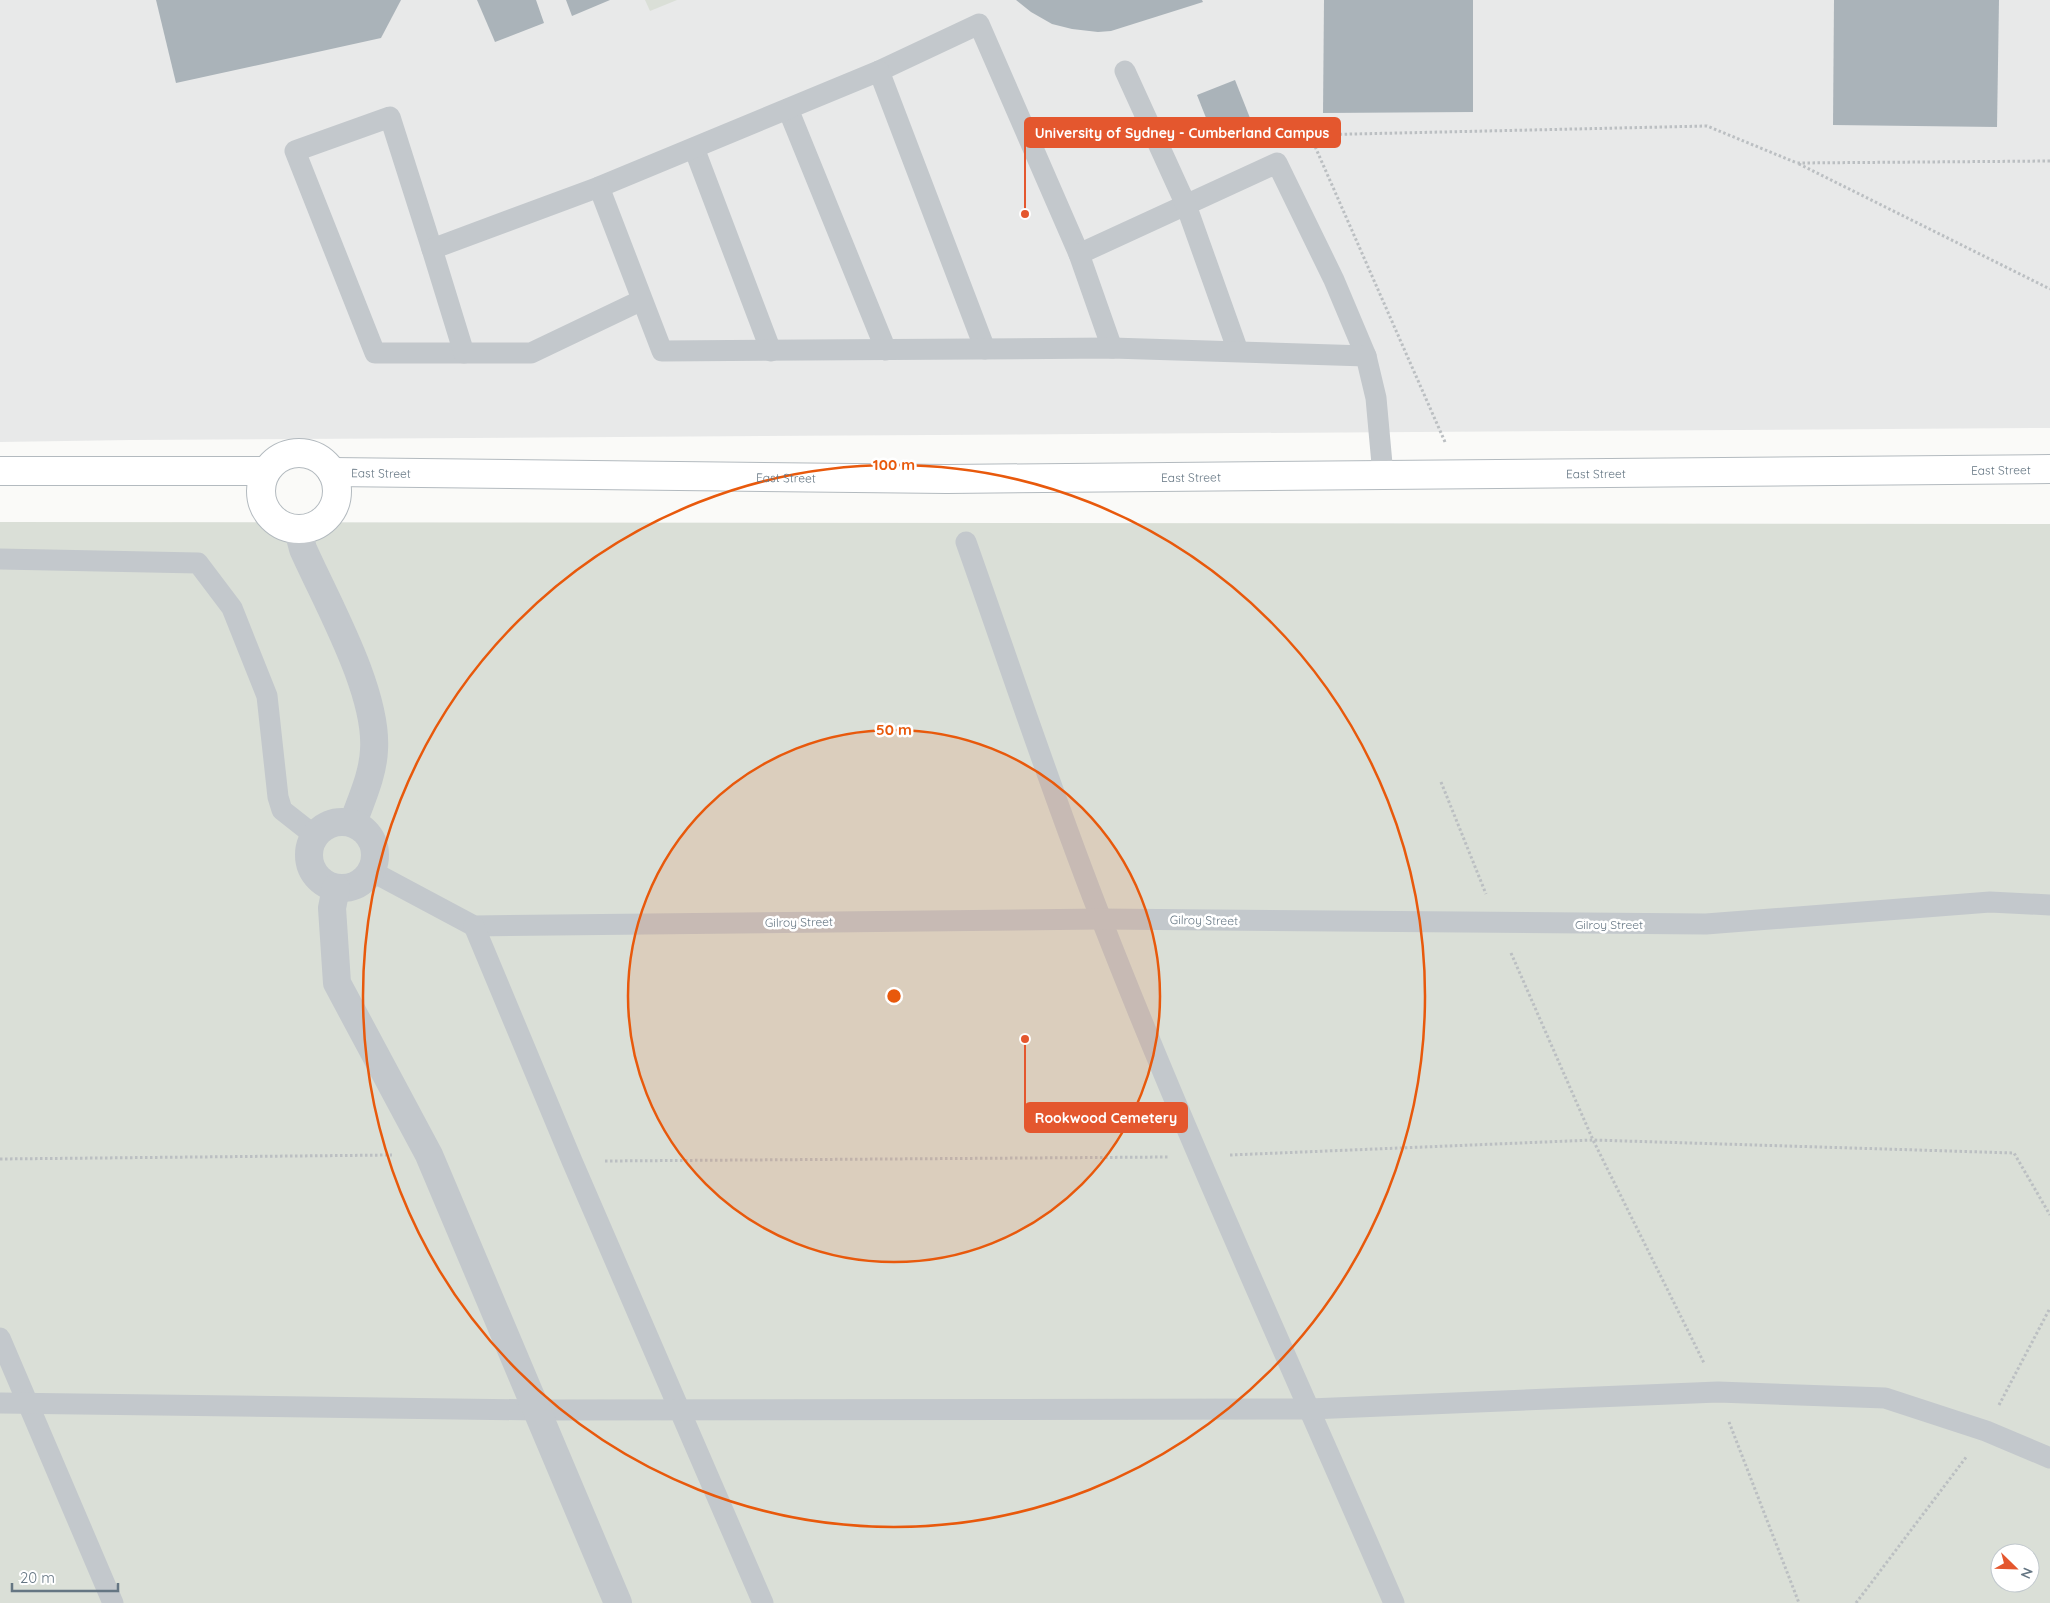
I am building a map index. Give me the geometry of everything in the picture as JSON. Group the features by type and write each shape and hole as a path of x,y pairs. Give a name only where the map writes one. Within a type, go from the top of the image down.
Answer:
{"main road":[{"path":"299,453 312,456 323,462 332,472 337,494 328,515 320,523 298,530 287,528 277,523 268,515 260,493 266,471 286,455 299,453"},
{"name":"East Street","path":"332,472 947,479 2050,469"},
{"path":"0,471 266,471"}],"street":[{"path":"298,530 303,549 354,661 373,719 372,766 353,823"},
{"path":"331,823 353,823 368,834 373,843 374,862 371,871 365,879 356,885 336,888 325,884 312,867 309,857 315,836 331,823"},
{"path":"336,888 332,908 337,983 429,1155 618,1603"}],"lane":[{"path":"432,249 599,187 694,148 879,71 979,24 1079,254 1112,348"},
{"path":"879,71 985,349"},
{"path":"1125,71 1186,205 1238,351"},
{"path":"788,109 886,350"},
{"path":"464,353 390,118 295,151 375,353 464,353 531,353 642,300"},
{"path":"694,148 771,351"},
{"path":"1079,254 1277,163 1334,280 1366,356 1376,398 1383,476"},
{"path":"599,187 662,351 1112,348 1366,356"},
{"path":"966,542 1101,920 1197,1157 1310,1409 1394,1603"},
{"path":"0,559 198,562 232,608 267,696 278,796 282,810 315,836"},
{"name":"Gilroy Street","path":"371,871 474,926 1101,920 1706,924 1990,902 2050,905"},
{"path":"474,926 572,1161 763,1603"},
{"path":"0,1338 113,1603"},
{"path":"0,1403 537,1410 1310,1409 1718,1392 1885,1398 1986,1431 2050,1458"}],"path":[{"path":"1460,475 1310,135 1707,126 1797,163 2050,289"},
{"path":"1797,163 2050,161"},
{"path":"1441,782 1498,923 1593,1140 1718,1392 1799,1603"},
{"path":"572,1161 1197,1157 1593,1140 2014,1153 2050,1215"},
{"path":"0,1159 429,1155"},
{"path":"1856,1603 1986,1431 2050,1308"}],"shaded area":[{"path":"0,0 2050,0 2050,428 0,442"},
{"path":"645,0 677,0 650,11"},
{"path":"0,522 2050,524 2050,1603 0,1603"}],"building":[{"path":"156,0 401,0 381,38 176,83"},
{"path":"477,0 536,0 544,23 495,42"},
{"path":"566,0 610,0 572,16"},
{"path":"1016,0 1202,0 1203,2 1111,31 1098,32 1052,24 1031,12"},
{"path":"1324,0 1473,0 1473,112 1323,113"},
{"path":"1834,0 1999,0 1997,127 1833,125"},
{"path":"1235,80 1250,118 1212,133 1197,95"}],"place":[{"name":"University of Sydney - Cumberland Campus","path":"1025,214"},
{"name":"Rookwood Cemetery","path":"1025,1039"}]}
